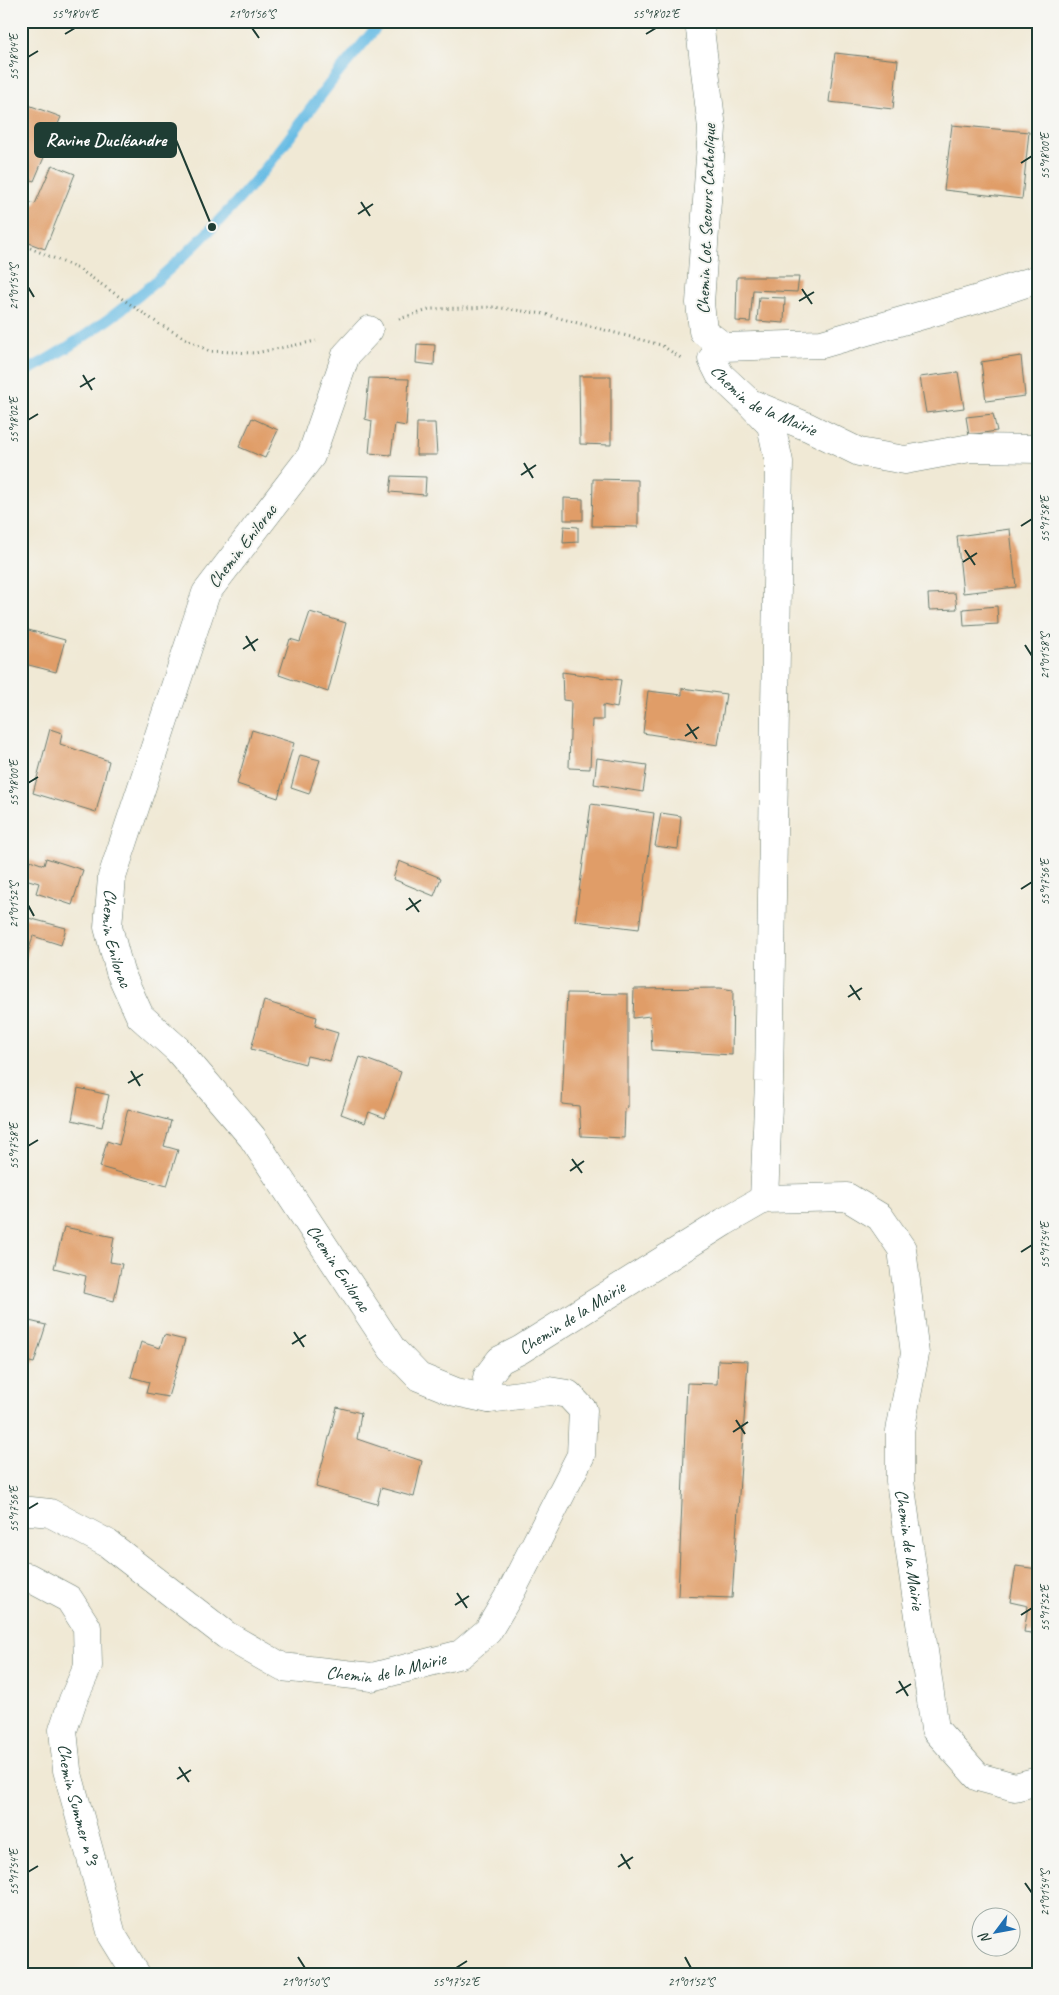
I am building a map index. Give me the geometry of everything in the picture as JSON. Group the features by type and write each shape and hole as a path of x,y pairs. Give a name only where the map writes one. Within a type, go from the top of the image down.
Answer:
{"street":[{"name":"Chemin Lot. Secours Catholique","path":"698,21 712,128 700,303 703,331 724,346"},
{"name":"Chemin de la Mairie","path":"1038,279 975,300 822,344 724,346 712,360 720,375 750,403 808,427 859,452 905,460 970,448 1038,449"},
{"name":"Chemin Enilorac","path":"369,330 346,355 311,456 206,593 112,877 108,927 120,972 140,1016 177,1049 252,1137 392,1349 419,1377 456,1392 489,1399"},
{"path":"750,403 771,425 778,462 769,1082 764,1199"},
{"name":"Chemin de la Mairie","path":"21,1510 50,1513 107,1543 226,1634 282,1667 372,1677 461,1654 488,1631 511,1592 581,1455 583,1410 568,1394 549,1391 489,1399 487,1377 500,1360 520,1350 764,1199 847,1197 880,1217 902,1249 915,1354 900,1432 900,1481 936,1729 978,1777 1015,1787 1038,1782"},
{"name":"Chemin Summer n°3","path":"21,1576 28,1577 69,1600 87,1627 88,1666 73,1700 63,1730 66,1770 112,1934 136,1974"}],"building":[{"path":"835,53 898,60 893,109 829,102"},
{"path":"23,103 61,117 34,181 21,176 21,108"},
{"path":"952,125 1029,132 1022,199 944,190"},
{"path":"52,165 75,174 45,249 21,240 21,200 35,204"},
{"path":"737,277 799,277 797,292 753,290 750,322 736,321"},
{"path":"759,297 785,298 784,323 757,321"},
{"path":"417,344 435,345 434,365 416,363"},
{"path":"1021,356 1025,396 986,401 981,362"},
{"path":"958,372 964,408 926,413 920,377"},
{"path":"579,376 611,376 611,445 580,444"},
{"path":"369,378 409,379 406,426 395,424 391,455 369,453 372,421 365,419"},
{"path":"993,414 997,431 969,435 966,417"},
{"path":"252,418 278,430 265,458 239,447"},
{"path":"417,423 435,423 437,455 416,455"},
{"path":"392,476 426,477 425,495 390,492"},
{"path":"593,479 638,480 638,527 592,526"},
{"path":"564,498 583,499 583,520 564,520"},
{"path":"564,526 578,527 578,542 563,543"},
{"path":"1010,529 1016,587 963,593 957,536"},
{"path":"955,593 957,609 929,610 928,594"},
{"path":"997,606 998,624 964,626 963,609"},
{"path":"310,612 346,623 328,692 279,675 290,639 300,642"},
{"path":"21,628 65,640 56,672 21,663"},
{"path":"562,672 621,680 617,708 603,705 603,720 592,720 590,769 569,768 571,701 563,700"},
{"path":"682,688 726,694 718,745 643,733 648,691 682,695"},
{"path":"50,729 62,733 60,744 109,761 96,812 33,793"},
{"path":"252,730 294,743 278,798 237,784"},
{"path":"300,755 320,760 309,794 291,788"},
{"path":"597,758 647,765 643,792 594,784"},
{"path":"591,804 654,813 639,929 575,921"},
{"path":"661,813 681,816 678,849 655,846"},
{"path":"46,858 83,870 72,905 36,893 39,883 25,879 30,860 44,865"},
{"path":"399,861 441,878 434,896 393,879"},
{"path":"21,916 66,928 61,945 33,936 22,973"},
{"path":"720,988 733,990 732,1055 652,1050 650,1016 633,1018 634,989"},
{"path":"567,993 628,994 628,1107 625,1109 624,1138 581,1136 579,1106 562,1104"},
{"path":"264,1001 317,1017 315,1026 338,1033 330,1061 307,1056 305,1064 251,1049"},
{"path":"360,1057 401,1072 385,1118 369,1112 365,1123 341,1114"},
{"path":"78,1088 109,1095 102,1127 72,1120"},
{"path":"128,1109 171,1121 164,1146 178,1150 167,1186 100,1167 107,1141 119,1145"},
{"path":"64,1227 114,1237 110,1262 122,1264 114,1301 83,1293 86,1276 54,1268"},
{"path":"21,1319 46,1325 34,1363 21,1360"},
{"path":"164,1335 185,1340 168,1397 146,1393 149,1382 131,1377 141,1342 160,1348"},
{"path":"718,1360 748,1361 732,1598 678,1596 687,1383 717,1384"},
{"path":"337,1407 361,1413 357,1439 422,1461 414,1497 381,1488 377,1504 316,1487"},
{"path":"1016,1566 1038,1569 1038,1634 1024,1632 1028,1606 1010,1602"}],"waterway":[{"path":"21,374 86,335 117,313 147,289 202,238 265,169 335,77 381,21"}],"place":[{"name":"Ravine Ducléandre","path":"212,227"}]}
